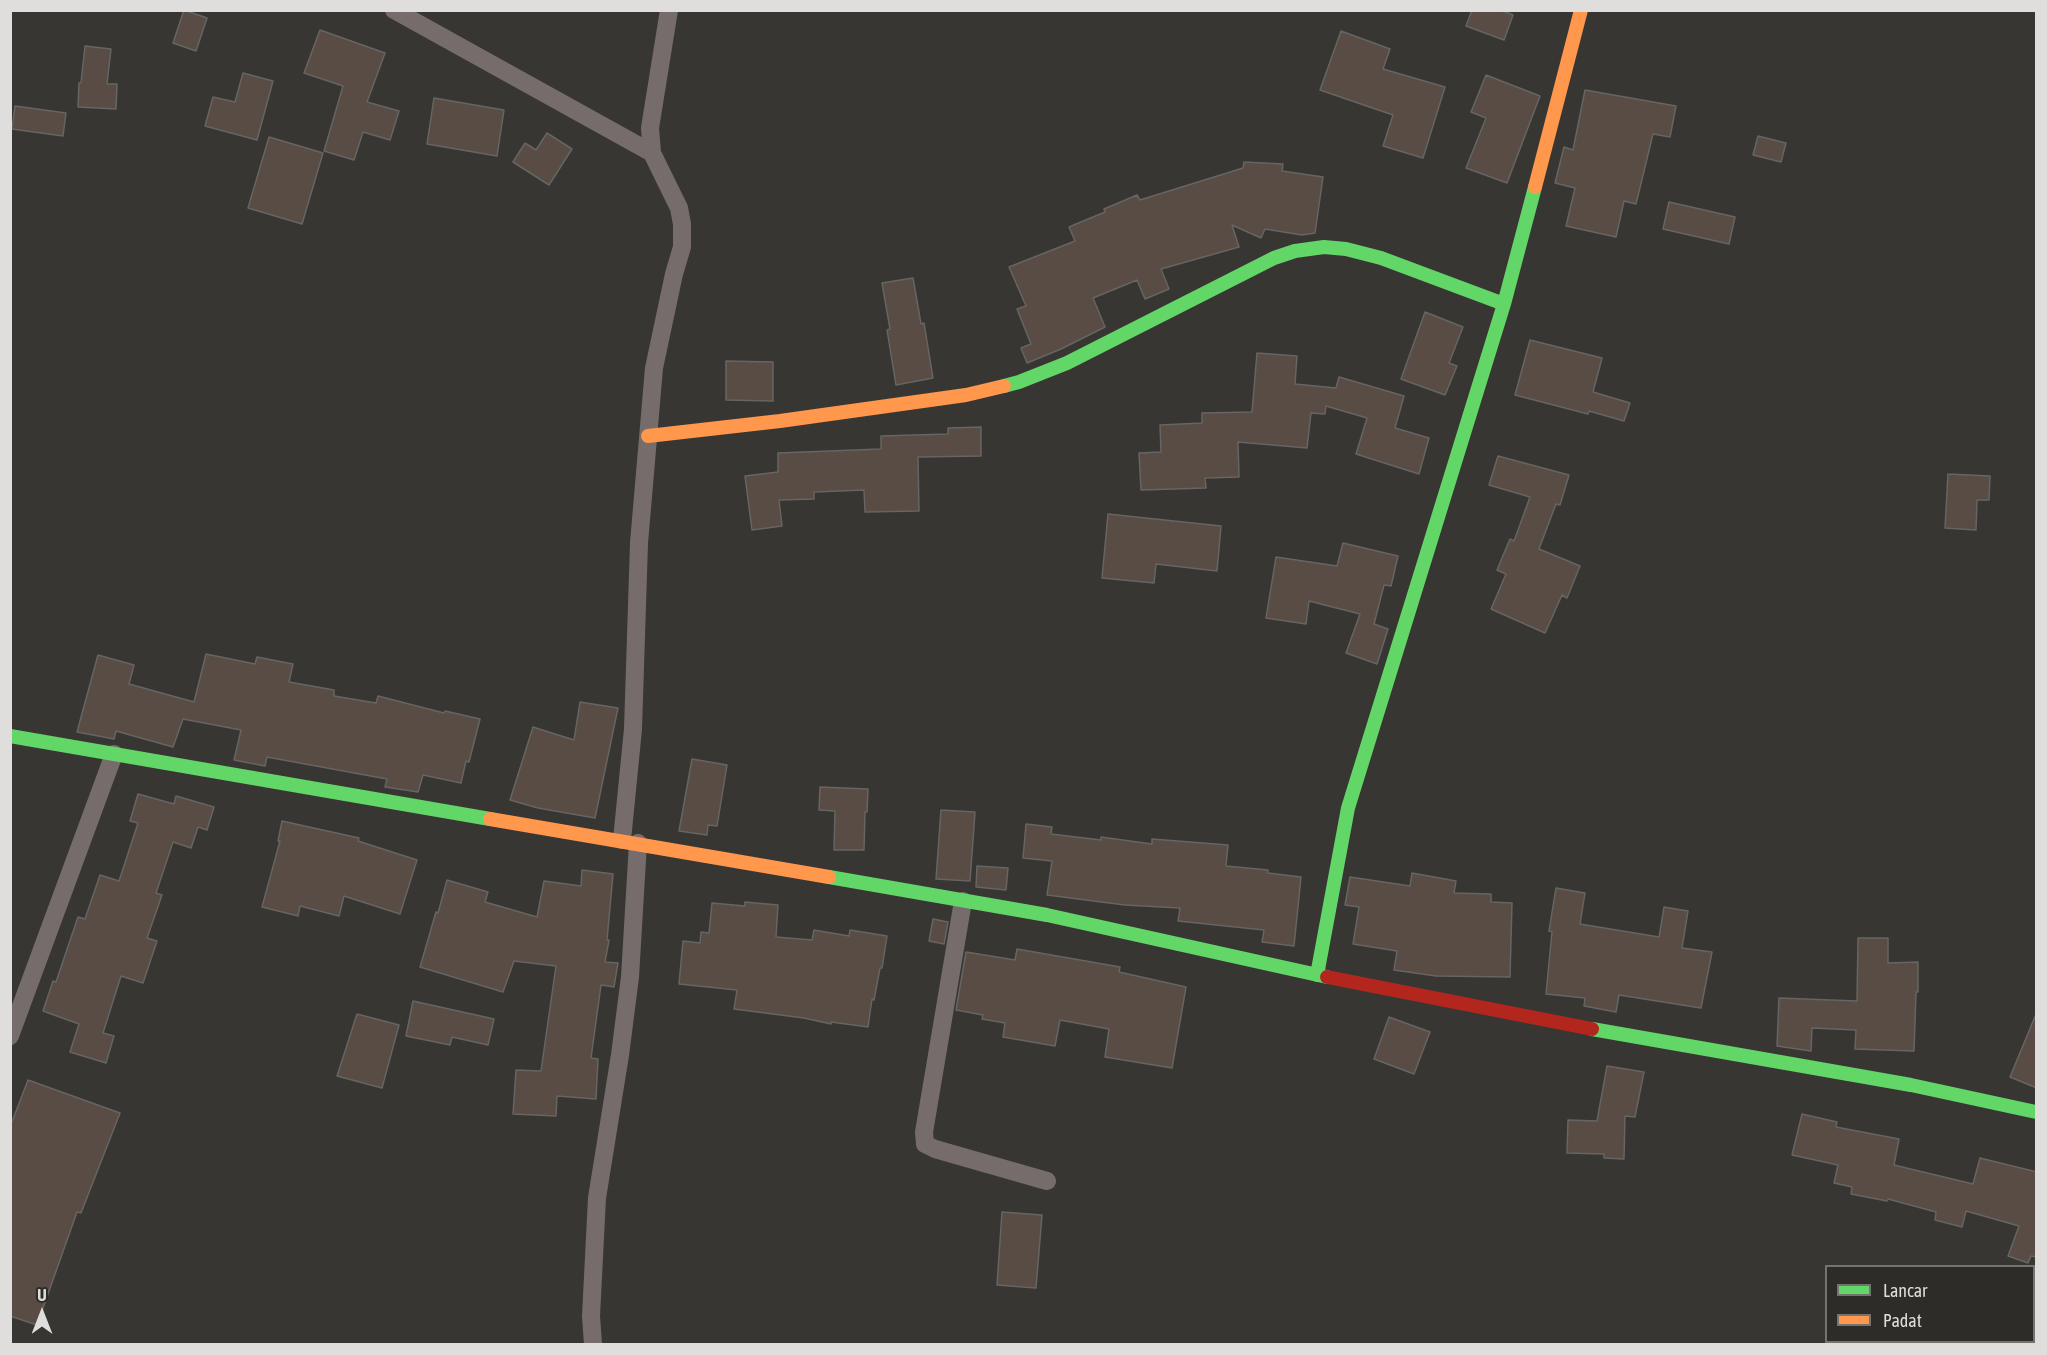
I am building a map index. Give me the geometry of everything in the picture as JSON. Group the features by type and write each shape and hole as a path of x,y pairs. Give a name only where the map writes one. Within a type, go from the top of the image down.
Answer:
{"street":[{"path":"394,10 652,153"},
{"path":"593,1344 591,1316 597,1198 630,977 630,842 639,543 654,368 682,247 679,208 652,153 650,128 669,10"},
{"path":"1317,975 1348,808 1504,304 1581,10"},
{"path":"648,436 780,421 966,395 1019,382 1067,363 1274,258 1295,250 1324,247 1346,249 1381,258 1504,304"},
{"path":"10,736 1047,915 1317,975 1590,1029 1911,1085 2037,1112"},
{"path":"10,1036 114,754"},
{"path":"963,901 924,1132 925,1143 935,1149 1047,1181"}],"building":[{"path":"184,10 207,18 196,51 173,43"},
{"path":"1472,10 1501,10 1513,15 1504,40 1466,26"},
{"path":"320,30 385,53 367,102 399,111 390,140 363,132 354,160 324,151 343,86 304,73"},
{"path":"1341,31 1390,49 1383,69 1445,87 1423,158 1383,146 1393,115 1320,90"},
{"path":"85,46 111,49 107,84 117,84 116,109 78,107"},
{"path":"243,73 273,81 257,140 205,126 213,97 235,102"},
{"path":"1486,75 1540,96 1507,183 1466,168 1486,118 1471,112"},
{"path":"1585,90 1676,106 1670,137 1653,134 1636,204 1624,201 1616,237 1566,226 1575,188 1555,183 1564,147 1573,150"},
{"path":"434,98 504,110 497,156 427,144"},
{"path":"15,106 66,113 63,136 12,129"},
{"path":"547,133 572,149 549,185 513,162 525,143 536,150"},
{"path":"1758,136 1786,143 1781,162 1753,155"},
{"path":"269,137 323,153 302,224 248,208"},
{"path":"1244,162 1283,164 1282,171 1323,177 1315,233 1302,235 1265,229 1261,238 1232,225 1239,247 1161,269 1169,289 1145,299 1137,280 1093,298 1105,327 1027,363 1021,348 1031,344 1017,309 1026,306 1009,267 1075,241 1069,227 1105,212 1104,209 1137,195 1140,200 1243,168"},
{"path":"1669,202 1735,217 1729,244 1663,229"},
{"path":"913,278 921,324 924,323 933,378 896,385 882,283"},
{"path":"1425,312 1463,327 1449,363 1457,366 1445,395 1401,379"},
{"path":"1530,340 1602,358 1593,392 1630,403 1624,421 1515,395"},
{"path":"1257,353 1297,356 1295,384 1336,388 1339,377 1404,396 1395,428 1429,438 1419,474 1356,454 1367,418 1326,406 1325,414 1311,413 1307,448 1238,442 1239,477 1205,478 1206,488 1141,490 1139,453 1161,452 1160,425 1202,423 1202,413 1252,412"},
{"path":"726,361 773,362 773,401 726,400"},
{"path":"981,427 981,456 918,457 919,511 865,512 864,490 814,492 814,499 779,500 782,526 752,530 745,476 778,472 778,453 881,449 881,436 948,434 948,428"},
{"path":"1498,456 1569,475 1560,505 1556,504 1539,549 1580,566 1567,598 1562,595 1545,633 1491,609 1506,574 1497,570 1510,539 1514,541 1530,497 1489,485"},
{"path":"1948,474 1990,476 1989,500 1977,500 1976,530 1945,528"},
{"path":"1108,514 1221,526 1217,571 1156,564 1154,583 1102,578"},
{"path":"1343,543 1398,556 1391,586 1384,585 1374,624 1388,629 1377,664 1346,653 1360,614 1309,601 1306,624 1266,618 1276,557 1337,566"},
{"path":"206,654 255,664 257,657 293,664 289,682 334,690 334,696 376,703 378,696 444,713 445,711 480,719 461,783 423,775 418,792 385,787 387,779 267,757 265,766 234,760 241,730 183,719 173,747 116,731 114,739 77,732 98,655 134,665 129,684 194,702"},
{"path":"580,702 618,708 595,818 538,808 510,800 533,727 574,740"},
{"path":"692,759 727,765 717,826 708,825 707,835 679,831"},
{"path":"820,787 868,789 864,850 834,850 835,811 819,810"},
{"path":"138,794 174,804 176,796 214,807 207,830 198,827 191,848 173,842 156,893 162,895 147,938 157,941 143,983 121,976 103,1033 114,1036 106,1063 70,1052 79,1024 43,1011 53,981 56,982 78,917 85,919 100,875 119,881 138,823 130,821"},
{"path":"941,810 975,812 970,881 936,879"},
{"path":"282,821 359,838 358,841 417,860 400,914 344,896 339,916 300,906 298,916 262,907 280,841 278,841"},
{"path":"1026,824 1052,827 1051,834 1101,840 1101,837 1152,844 1152,839 1228,845 1226,866 1268,870 1268,873 1301,877 1294,946 1262,942 1264,930 1178,921 1180,908 1125,905 1047,895 1052,861 1023,858"},
{"path":"977,866 1008,868 1006,890 976,887"},
{"path":"582,870 613,874 607,940 609,940 605,962 618,963 614,987 601,985 591,1058 598,1059 596,1099 557,1096 556,1116 513,1114 516,1070 541,1071 556,966 514,961 503,992 420,967 447,880 488,892 485,902 537,917 544,881 581,886"},
{"path":"1412,873 1456,881 1454,893 1491,894 1491,902 1512,903 1510,977 1436,976 1394,970 1397,951 1353,944 1359,907 1345,905 1350,877 1410,886"},
{"path":"1556,888 1585,893 1580,924 1659,937 1664,907 1688,911 1682,948 1712,952 1701,1008 1619,995 1616,1012 1584,1006 1585,998 1546,994 1552,932 1549,931"},
{"path":"745,902 778,905 776,937 812,940 814,930 849,936 850,930 887,936 882,968 880,968 874,1000 872,999 868,1027 831,1022 831,1024 804,1018 734,1009 737,990 679,984 683,941 700,943 701,932 709,933 712,903 745,906"},
{"path":"933,919 948,922 944,944 929,941"},
{"path":"1858,938 1888,938 1888,963 1918,962 1914,1051 1855,1049 1856,1030 1812,1028 1811,1051 1777,1046 1779,998 1857,1001"},
{"path":"1017,949 1120,967 1119,972 1186,987 1172,1068 1105,1057 1109,1029 1060,1020 1055,1046 1003,1037 1005,1023 982,1019 983,1015 956,1010 966,952 1015,960"},
{"path":"413,1001 494,1019 488,1045 452,1037 450,1045 406,1036"},
{"path":"357,1014 399,1025 382,1088 337,1076"},
{"path":"2037,1014 2037,1088 2010,1077"},
{"path":"1389,1017 1430,1032 1414,1074 1374,1059"},
{"path":"1607,1066 1644,1072 1635,1117 1625,1116 1624,1159 1604,1158 1604,1154 1567,1153 1568,1120 1597,1121"},
{"path":"28,1080 120,1113 81,1213 77,1212 37,1325 10,1316 10,1127"},
{"path":"1802,1114 1837,1122 1836,1127 1899,1139 1894,1165 1973,1184 1980,1158 2037,1172 2037,1257 2031,1256 2028,1263 2008,1256 2019,1226 1966,1211 1962,1227 1935,1220 1936,1212 1888,1199 1887,1201 1851,1194 1852,1187 1834,1183 1838,1165 1792,1155"},
{"path":"1002,1212 1042,1215 1036,1288 997,1285"}],"traffic: fast":[{"path":"1317,975 1348,808 1504,304 1535,187"},
{"path":"1004,386 1067,363 1274,258 1295,251 1324,247 1346,249 1381,258 1504,304"},
{"path":"10,736 490,819"},
{"path":"829,877 1047,915 1327,977"},
{"path":"1592,1029 1911,1085 2036,1112"}],"traffic: slow":[{"path":"1535,187 1581,10"},
{"path":"648,436 780,421 966,395 1004,386"},
{"path":"490,819 829,877"}],"traffic: jam":[{"path":"1327,977 1592,1029"}]}
